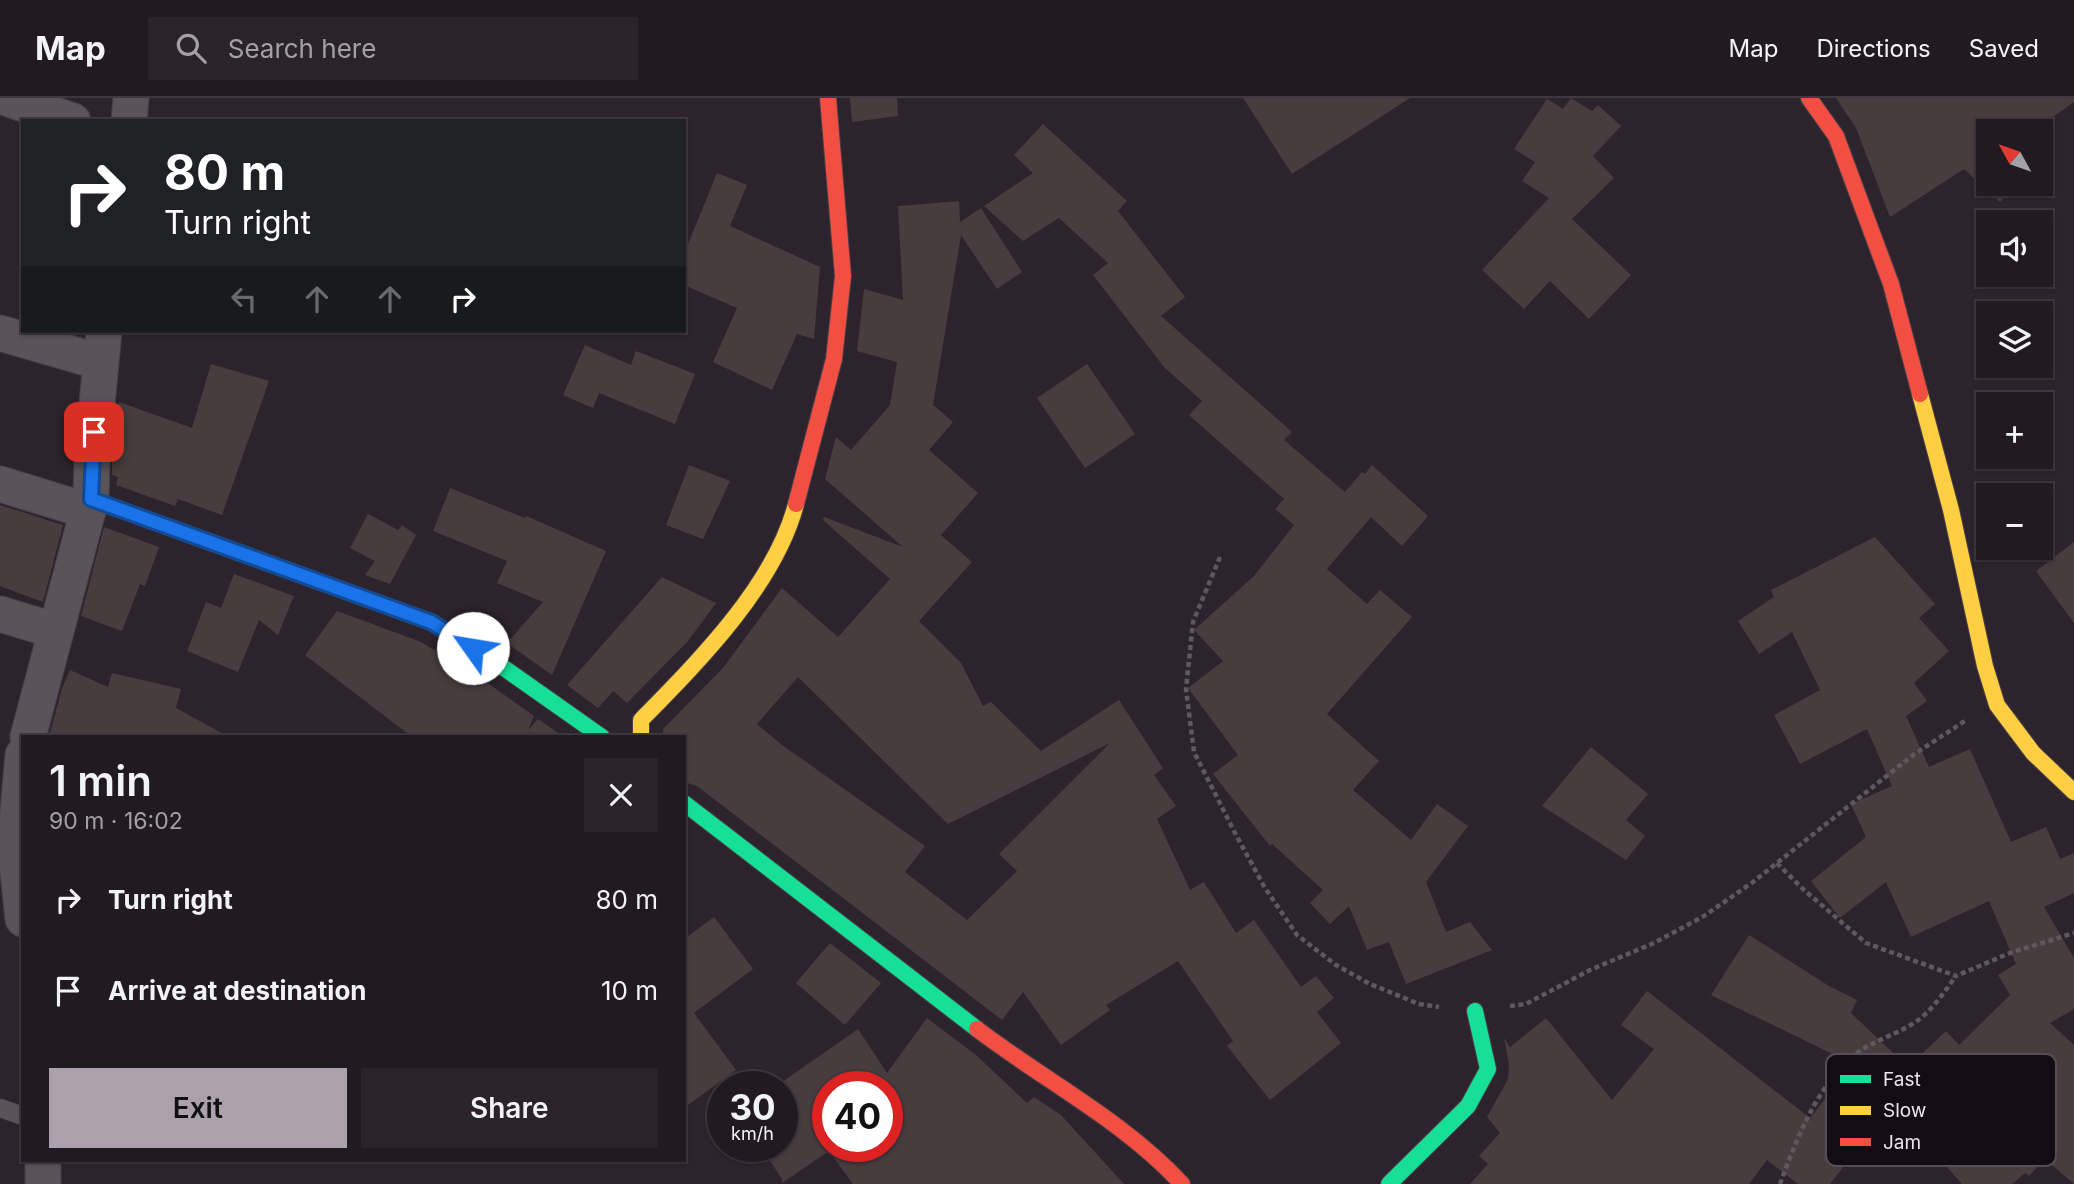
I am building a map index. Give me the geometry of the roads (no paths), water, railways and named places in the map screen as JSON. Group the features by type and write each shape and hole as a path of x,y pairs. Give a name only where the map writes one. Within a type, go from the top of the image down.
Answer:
{"street":[{"path":"6,98 67,119"},
{"path":"129,119 131,98"},
{"path":"641,735 641,720 705,655 772,564 794,512 834,359 843,276 828,98"},
{"path":"1809,98 1836,136 1891,284 1951,510 1985,666 1997,705 2033,753 2074,792"},
{"path":"0,333 102,346 90,505 29,735"},
{"path":"0,484 90,505 431,622 494,661 599,735"},
{"path":"0,614 56,631"},
{"path":"21,767 8,842 21,909"},
{"path":"686,805 1006,1051 1120,1129 1160,1160 1182,1184"},
{"path":"1389,1184 1468,1106 1488,1069 1475,1011"},
{"path":"43,1162 43,1184"}],"lane":[{"path":"0,1108 21,1115"}]}
